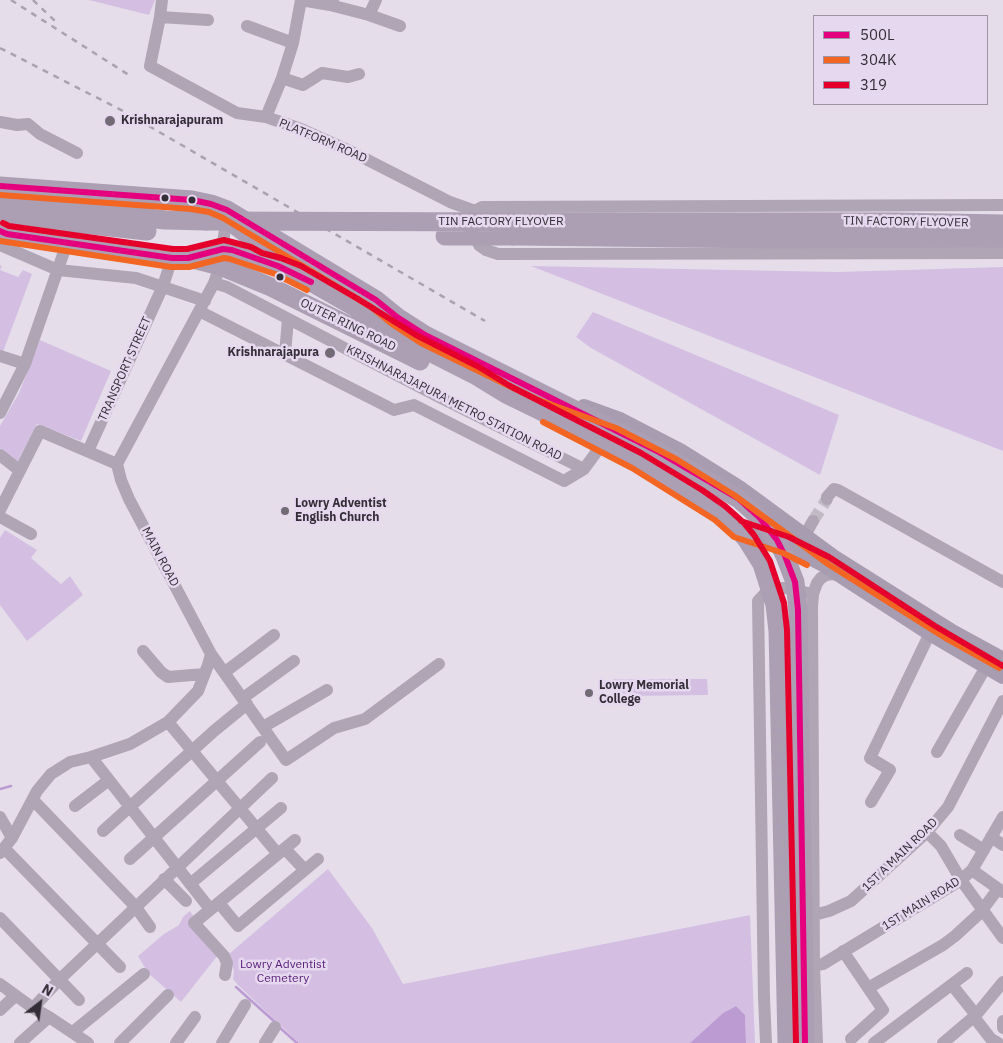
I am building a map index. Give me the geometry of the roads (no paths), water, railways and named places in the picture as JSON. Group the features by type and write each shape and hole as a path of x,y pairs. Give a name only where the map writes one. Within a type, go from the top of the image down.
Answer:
{"highway":[{"path":"0,186 192,200 227,210 236,226 266,249 304,262 332,280 348,283 376,300 425,335 657,451 738,499 759,517 777,540 795,582 798,610 805,1043"},
{"name":"TIN FACTORY FLYOVER","path":"0,201 165,220 206,228"},
{"name":"TIN FACTORY FLYOVER","path":"0,215 167,233 206,228 513,229 895,222 1003,224"},
{"name":"TIN FACTORY FLYOVER","path":"513,229 775,239 1003,238"},
{"name":"OUTER RING ROAD","path":"0,231 7,234 180,258 219,266 248,255 297,274 412,343 475,375 506,394 636,460 697,497 720,513 738,529 748,540 762,564 775,605 778,631 787,1043"}],"main road":[{"path":"540,391 620,420 680,451 739,488 809,528 833,557 952,632 1003,660"},
{"path":"738,529 786,545 845,577 930,633 1003,676"}],"street":[{"name":"PLATFORM ROAD","path":"162,0 150,66 237,114 266,117 301,129 343,147 450,202 475,211"},
{"path":"266,117 282,78 293,43 301,0 331,3 400,26"},
{"path":"369,15 376,0"},
{"path":"160,17 208,20"},
{"path":"247,26 293,43"},
{"path":"282,78 303,85 322,73 348,77 359,74"},
{"path":"0,122 17,125 28,124 40,134 77,152"},
{"path":"1003,205 482,207 475,211 471,230 479,245 486,250 498,254 1003,253"},
{"path":"0,510 40,431 117,464 202,306 219,266 227,210"},
{"path":"0,413 25,364 67,243"},
{"path":"0,245 58,270 136,278 163,286 202,306 284,354 394,410 414,405 564,481 584,469 604,443"},
{"name":"TRANSPORT STREET","path":"88,451 163,286 180,258"},
{"name":"KRISHNARAJAPURA METRO STATION ROAD","path":"219,266 227,287 584,469"},
{"path":"284,354 288,319"},
{"path":"0,356 25,364"},
{"path":"0,455 19,470"},
{"name":"MAIN ROAD","path":"117,464 120,480 129,499 211,654 286,760 334,728 365,719 439,664"},
{"path":"1003,582 838,490 834,490 827,497 829,499 835,493 839,494 1003,588"},
{"path":"0,517 31,534"},
{"path":"817,1043 814,966 813,594 817,583 826,575 833,574 845,577"},
{"path":"766,1043 763,979 758,601 770,588 785,588 813,594"},
{"path":"870,802 890,770 870,758 930,633"},
{"path":"225,672 274,634"},
{"path":"143,650 161,672 168,677 204,674"},
{"path":"6,847 35,795 51,774 70,762 130,744 168,722 198,691 211,654"},
{"path":"103,831 193,752 245,701 294,661"},
{"path":"937,752 987,665"},
{"path":"263,727 327,690"},
{"name":"1ST A MAIN ROAD","path":"814,915 829,912 851,901 927,832 948,807 1003,701"},
{"path":"168,722 257,828 286,847 304,870"},
{"path":"130,859 260,742"},
{"path":"91,757 190,884 238,926 318,859"},
{"path":"33,1008 135,906 272,778"},
{"path":"75,806 109,780"},
{"path":"35,795 135,906 150,927"},
{"path":"190,884 281,808"},
{"path":"0,817 6,847 120,967"},
{"name":"1ST MAIN ROAD","path":"814,966 823,964 961,880 972,870 1003,817"},
{"path":"927,832 941,846 961,880 1003,938"},
{"path":"960,836 984,850"},
{"path":"991,837 1003,845"},
{"path":"225,975 227,963 224,956 194,923 286,847"},
{"path":"868,988 943,945 955,936 1001,890 972,870"},
{"path":"164,879 186,901"},
{"path":"0,918 79,1000"},
{"path":"843,952 883,1010 851,1039"},
{"path":"874,1043 967,973"},
{"path":"0,984 33,1008 49,1016 79,1039 144,974"},
{"path":"949,1042 975,1016 1003,982"},
{"path":"952,985 992,1040 998,1043"},
{"path":"120,1043 168,995"},
{"path":"0,1010 15,996"},
{"path":"222,1043 245,1005"},
{"path":"20,1043 49,1016"},
{"path":"176,1043 195,1016"},
{"path":"1003,1021 1003,1028"},
{"path":"265,1043 275,1027"}],"waterway":[{"path":"0,789 11,786"},
{"path":"236,987 276,1023"},
{"path":"279,1027 297,1043"}],"tunnel":[{"path":"813,521 827,499"}],"railway":[{"path":"11,0 132,77"},
{"path":"33,0 55,21"},
{"path":"0,48 123,111 485,321"},
{"path":"772,708 778,940 793,1043"},
{"path":"780,708 785,941 787,954"}],"place":[{"name":"Krishnarajapuram","path":"110,121"},
{"name":"Krishnarajapura","path":"330,353"},
{"name":"Lowry Adventist English Church","path":"285,511"},
{"name":"Lowry Memorial College","path":"589,693"}],"park label":[{"name":"Lowry Adventist Cemetery","path":"283,972"}]}
